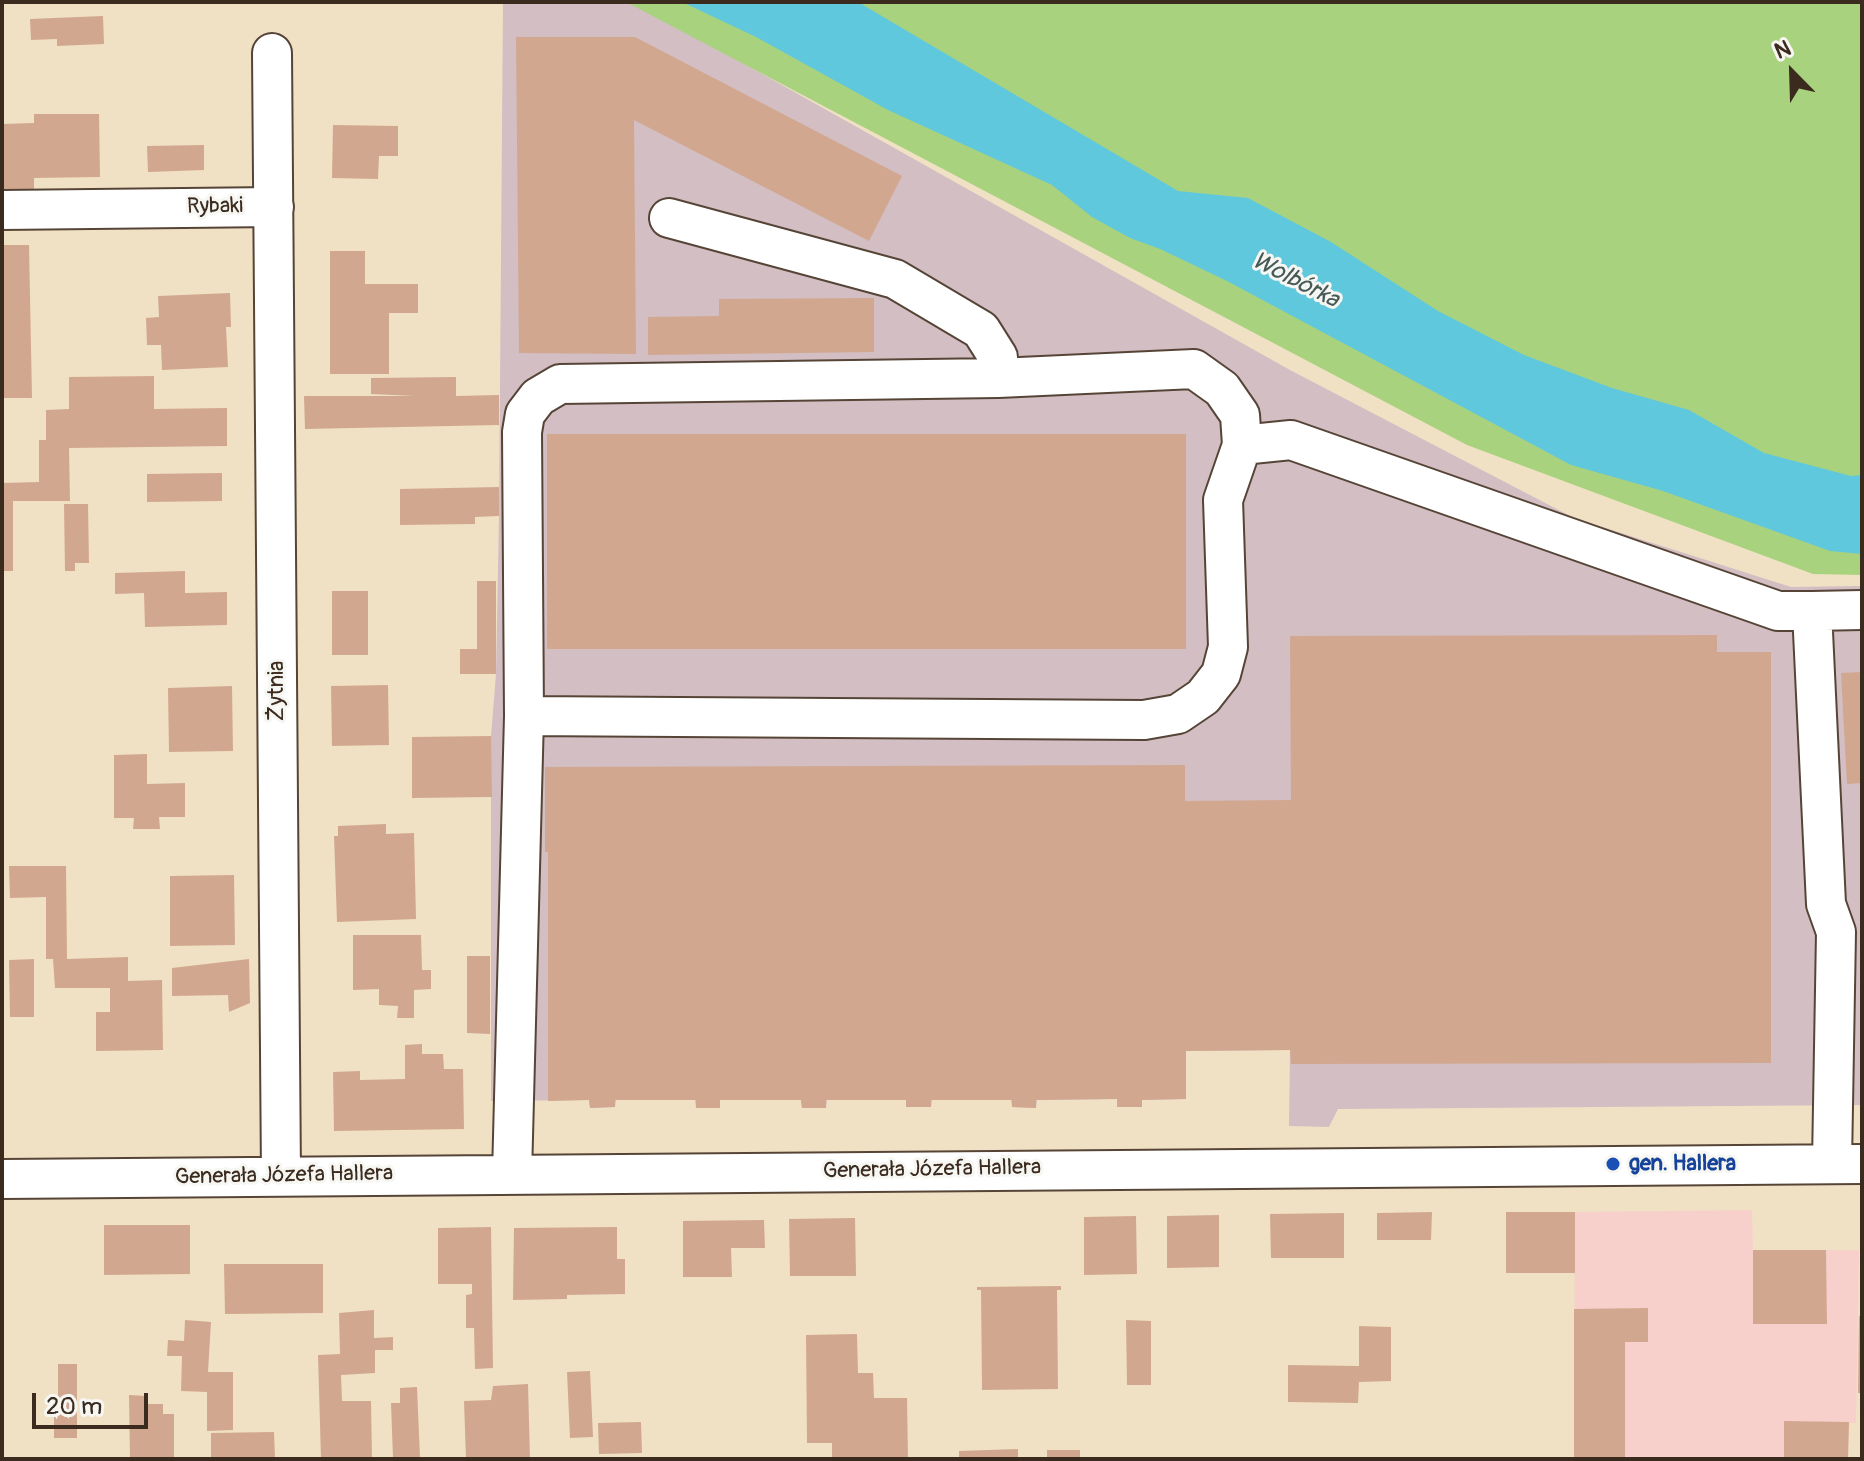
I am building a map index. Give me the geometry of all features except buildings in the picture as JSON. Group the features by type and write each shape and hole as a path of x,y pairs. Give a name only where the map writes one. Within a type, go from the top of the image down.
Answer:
{"street":[{"name":"Rybaki","path":"2,210 274,207 272,53"},
{"name":"Żytnia","path":"274,207 281,1176"},
{"path":"669,218 895,279 981,330 998,357 998,378"},
{"path":"512,1175 524,716 522,432 525,414 538,397 560,384 998,378 1194,369 1222,389 1240,415 1242,445 1223,500 1228,647 1221,674 1203,697 1178,714 1144,720 524,716"},
{"path":"1242,445 1291,440 1778,611 1862,610"},
{"path":"1812,611 1826,904 1836,932 1847,1163"},
{"name":"Generała Józefa Hallera","path":"2,1179 1847,1163"}],"shaded area":[{"path":"503,2 634,2 1290,370 1574,518 1791,587 1862,586 1862,1105 1338,1109 1329,1127 1289,1126 1290,1050 1186,1051 1186,1099 1142,1100 1142,1107 1117,1107 1117,1099 1037,1100 1036,1108 1012,1107 1011,1100 932,1100 931,1107 906,1107 906,1100 827,1100 826,1108 802,1108 801,1100 720,1100 720,1108 696,1108 695,1100 616,1100 615,1107 590,1108 589,1100 491,1101 491,736 496,674 499,516"},
{"path":"1752,1210 1753,1250 1859,1250 1856,1423 1849,1423 1848,1459 1574,1459 1575,1212"}],"green space":[{"path":"626,2 1862,2 1862,575 1813,574 1467,445"}],"water":[{"name":"Wolbórka","path":"682,2 858,2 1178,191 1248,198 1331,242 1438,311 1524,355 1612,388 1689,410 1764,453 1851,476 1862,475 1862,554 1830,551 1663,491 1571,465 1227,281 1130,238 1092,217 1052,185 888,110 756,37"}],"place":[{"name":"gen. Hallera","path":"1613,1164"}]}
